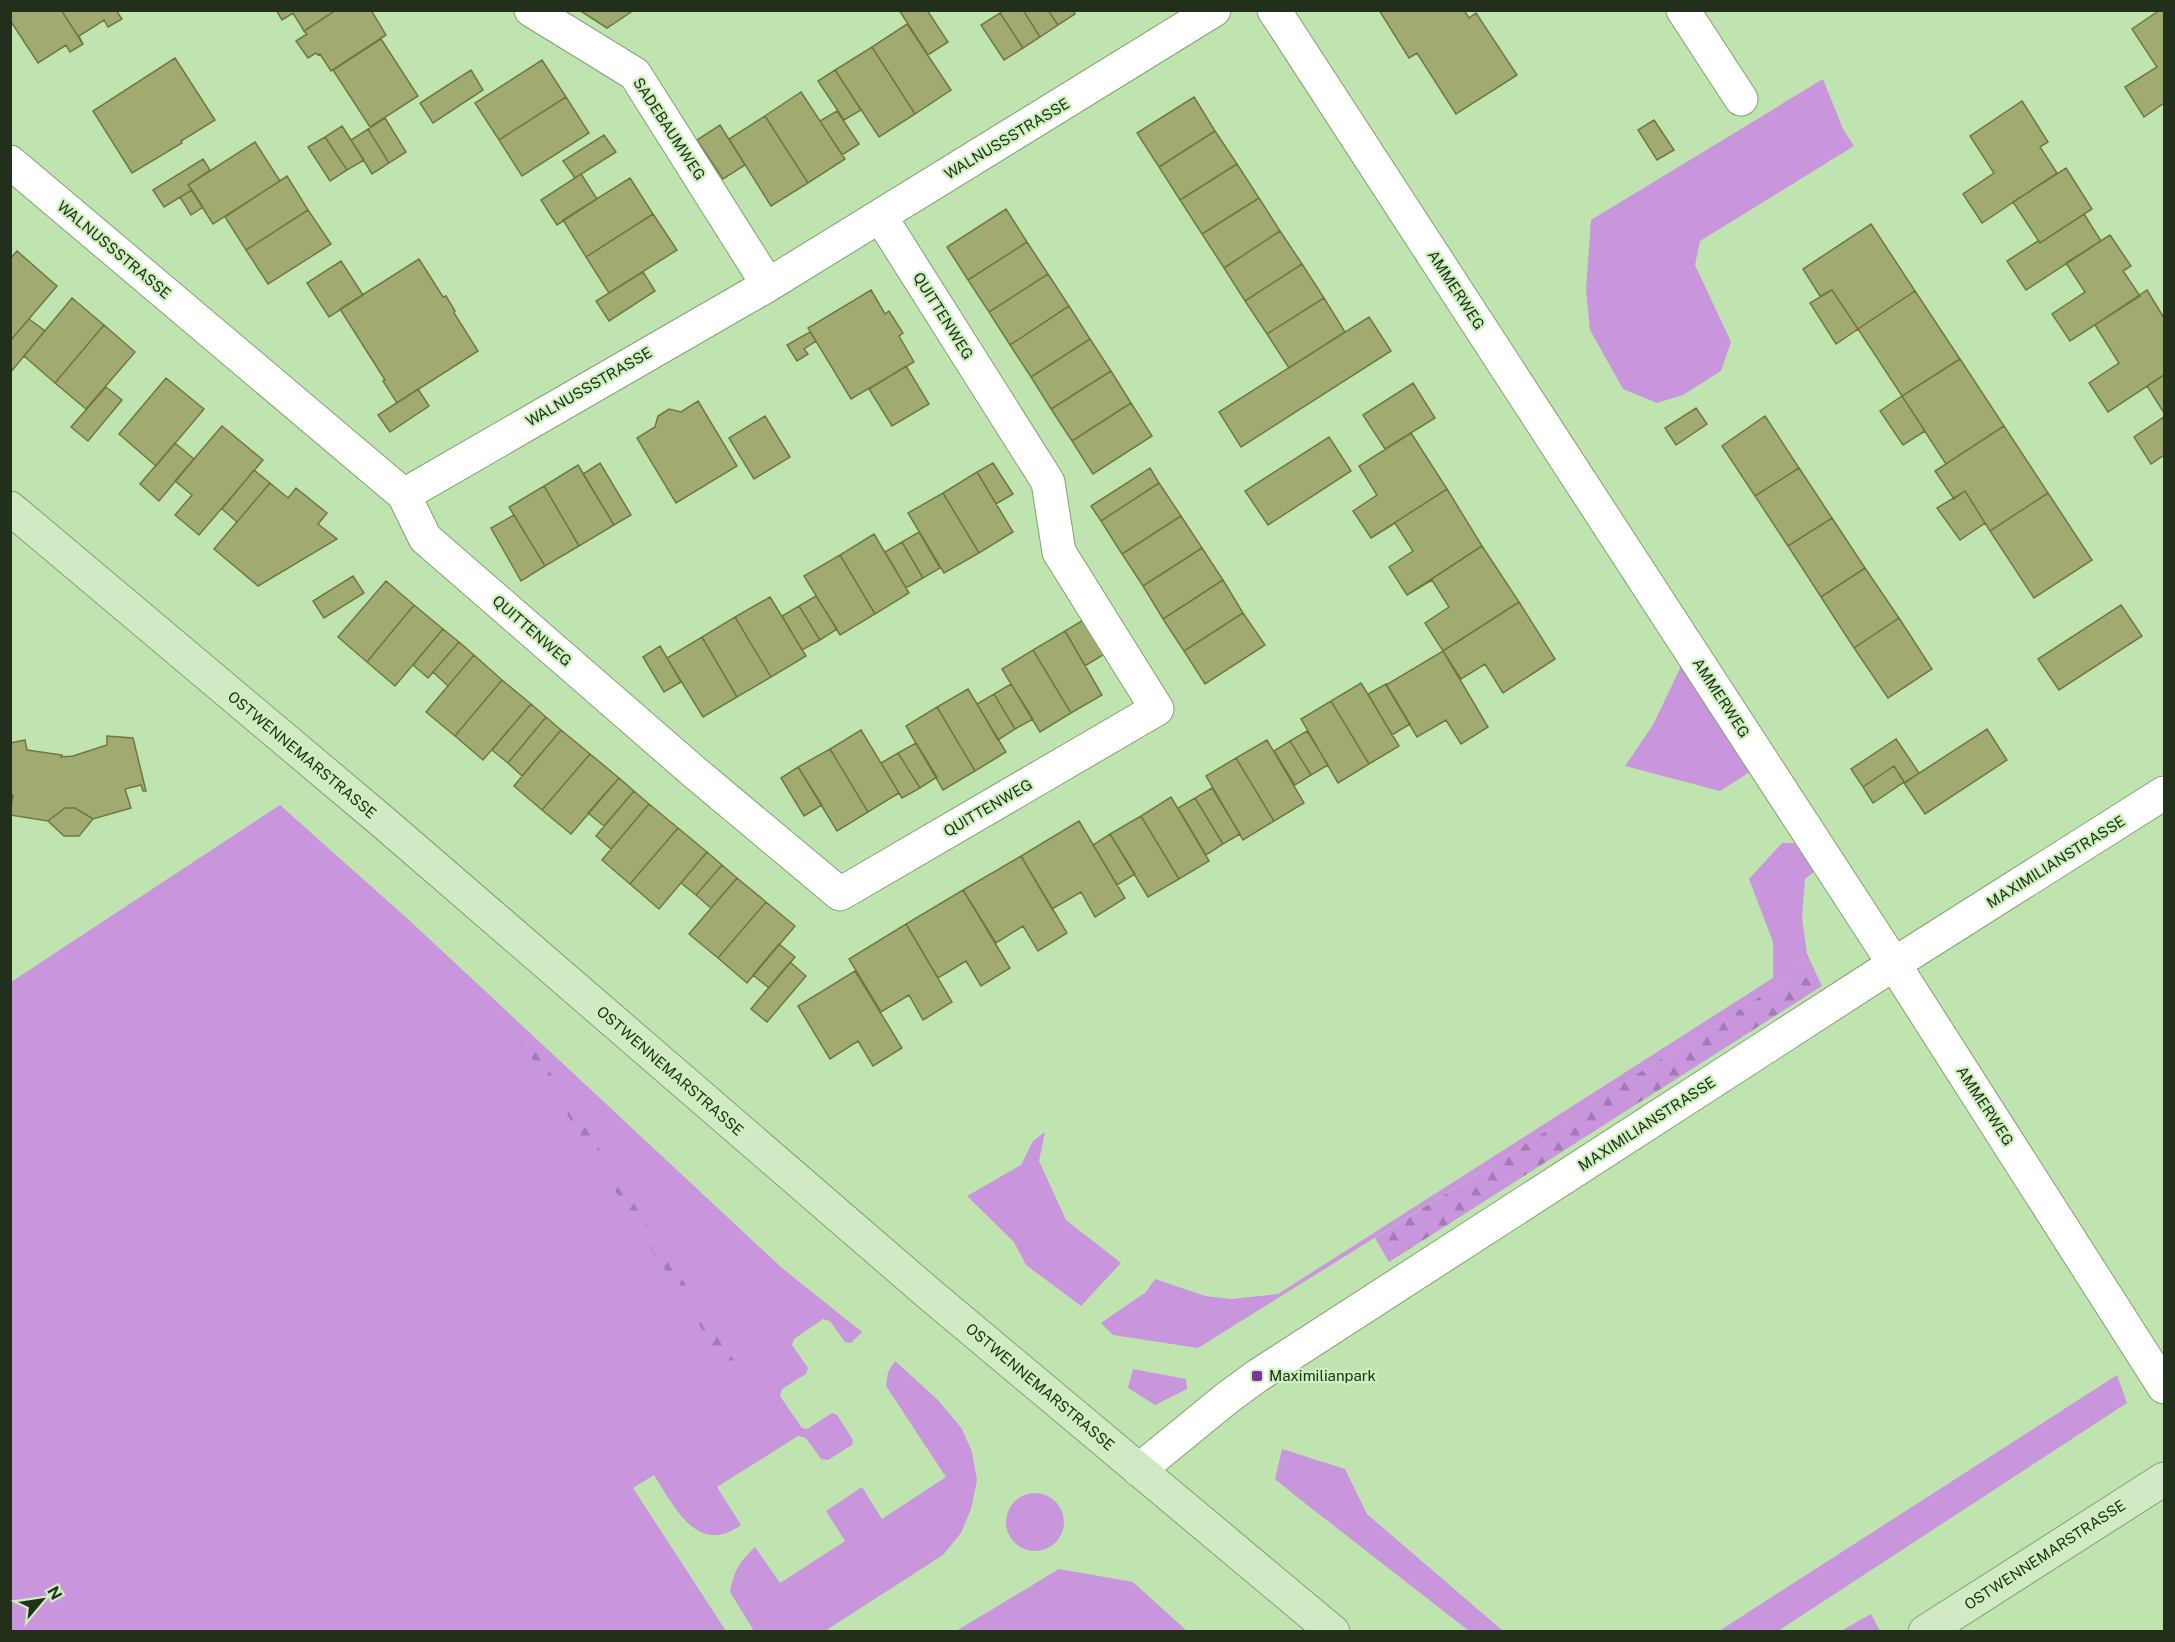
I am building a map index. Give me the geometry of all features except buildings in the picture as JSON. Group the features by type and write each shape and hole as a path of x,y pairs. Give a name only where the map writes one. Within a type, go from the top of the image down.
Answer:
{"street":[{"name":"SADEBAUMWEG","path":"531,10 635,74 768,285"},
{"name":"WALNUSSSTRASSE","path":"10,162 404,495 768,285 1214,10"},
{"name":"AMMERWEG","path":"1274,10 1894,964 2164,1387"},
{"path":"1683,10 1741,99"},
{"name":"QUITTENWEG","path":"404,495 425,538 693,771 840,894 1136,721 1156,709 1059,552 1048,482 880,216"},
{"name":"OSTWENNEMARSTRASSE","path":"10,508 382,822 832,1211 1333,1632"},
{"name":"MAXIMILIANSTRASSE","path":"1138,1470 1257,1376 1894,964 2164,793"},
{"name":"OSTWENNEMARSTRASSE","path":"1925,1632 2164,1479"}],"green space":[{"path":"1823,79 1843,129 1854,146 1700,241 1695,265 1731,342 1721,371 1683,395 1657,403 1623,389 1590,330 1586,290 1591,220"},
{"path":"1684,660 1764,763 1720,791 1625,766 1653,725"},
{"path":"280,805 410,921 782,1268 862,1332 851,1343 845,1342 830,1321 823,1319 794,1339 792,1345 808,1368 806,1374 782,1389 780,1396 802,1428 807,1429 832,1413 837,1415 853,1440 852,1445 828,1460 821,1459 806,1438 798,1436 717,1487 741,1525 725,1533 712,1535 699,1531 688,1524 679,1513 654,1475 633,1488 726,1631 11,1632 11,982"},
{"path":"1782,843 1800,843 1820,867 1805,879 1802,917 1807,954 1788,980 1198,1348 1113,1335 1101,1323 1146,1292 1155,1279 1205,1296 1231,1299 1278,1294 1773,978 1773,942 1749,879"},
{"path":"1807,954 1822,986 1389,1262 1375,1238 1787,980"},
{"path":"523,1030 755,1393 746,1399 516,1033"},
{"path":"1045,1132 1039,1161 1066,1220 1121,1263 1081,1306 1026,1265 1014,1242 967,1196 1021,1165 1033,1141"},
{"path":"895,1361 938,1400 962,1429 972,1452 977,1480 971,1509 961,1533 943,1555 825,1631 754,1631 730,1592 738,1567 755,1547 780,1583 845,1541 826,1511 862,1487 882,1519 946,1477 886,1386 888,1372"},
{"path":"1133,1369 1186,1379 1187,1389 1155,1405 1128,1388"},
{"path":"2117,1375 2127,1403 1778,1631 1719,1631"},
{"path":"1282,1449 1345,1469 1367,1514 1503,1631 1469,1631 1275,1479"},
{"path":"1029,1493 1041,1493 1056,1501 1064,1516 1064,1528 1056,1543 1041,1551 1029,1551 1014,1543 1006,1528 1006,1516 1014,1501"},
{"path":"1059,1569 1133,1582 1187,1631 956,1631"},
{"path":"1871,1614 1880,1631 1841,1631"}],"place":[{"name":"Maximilianpark","path":"1257,1376"}]}
